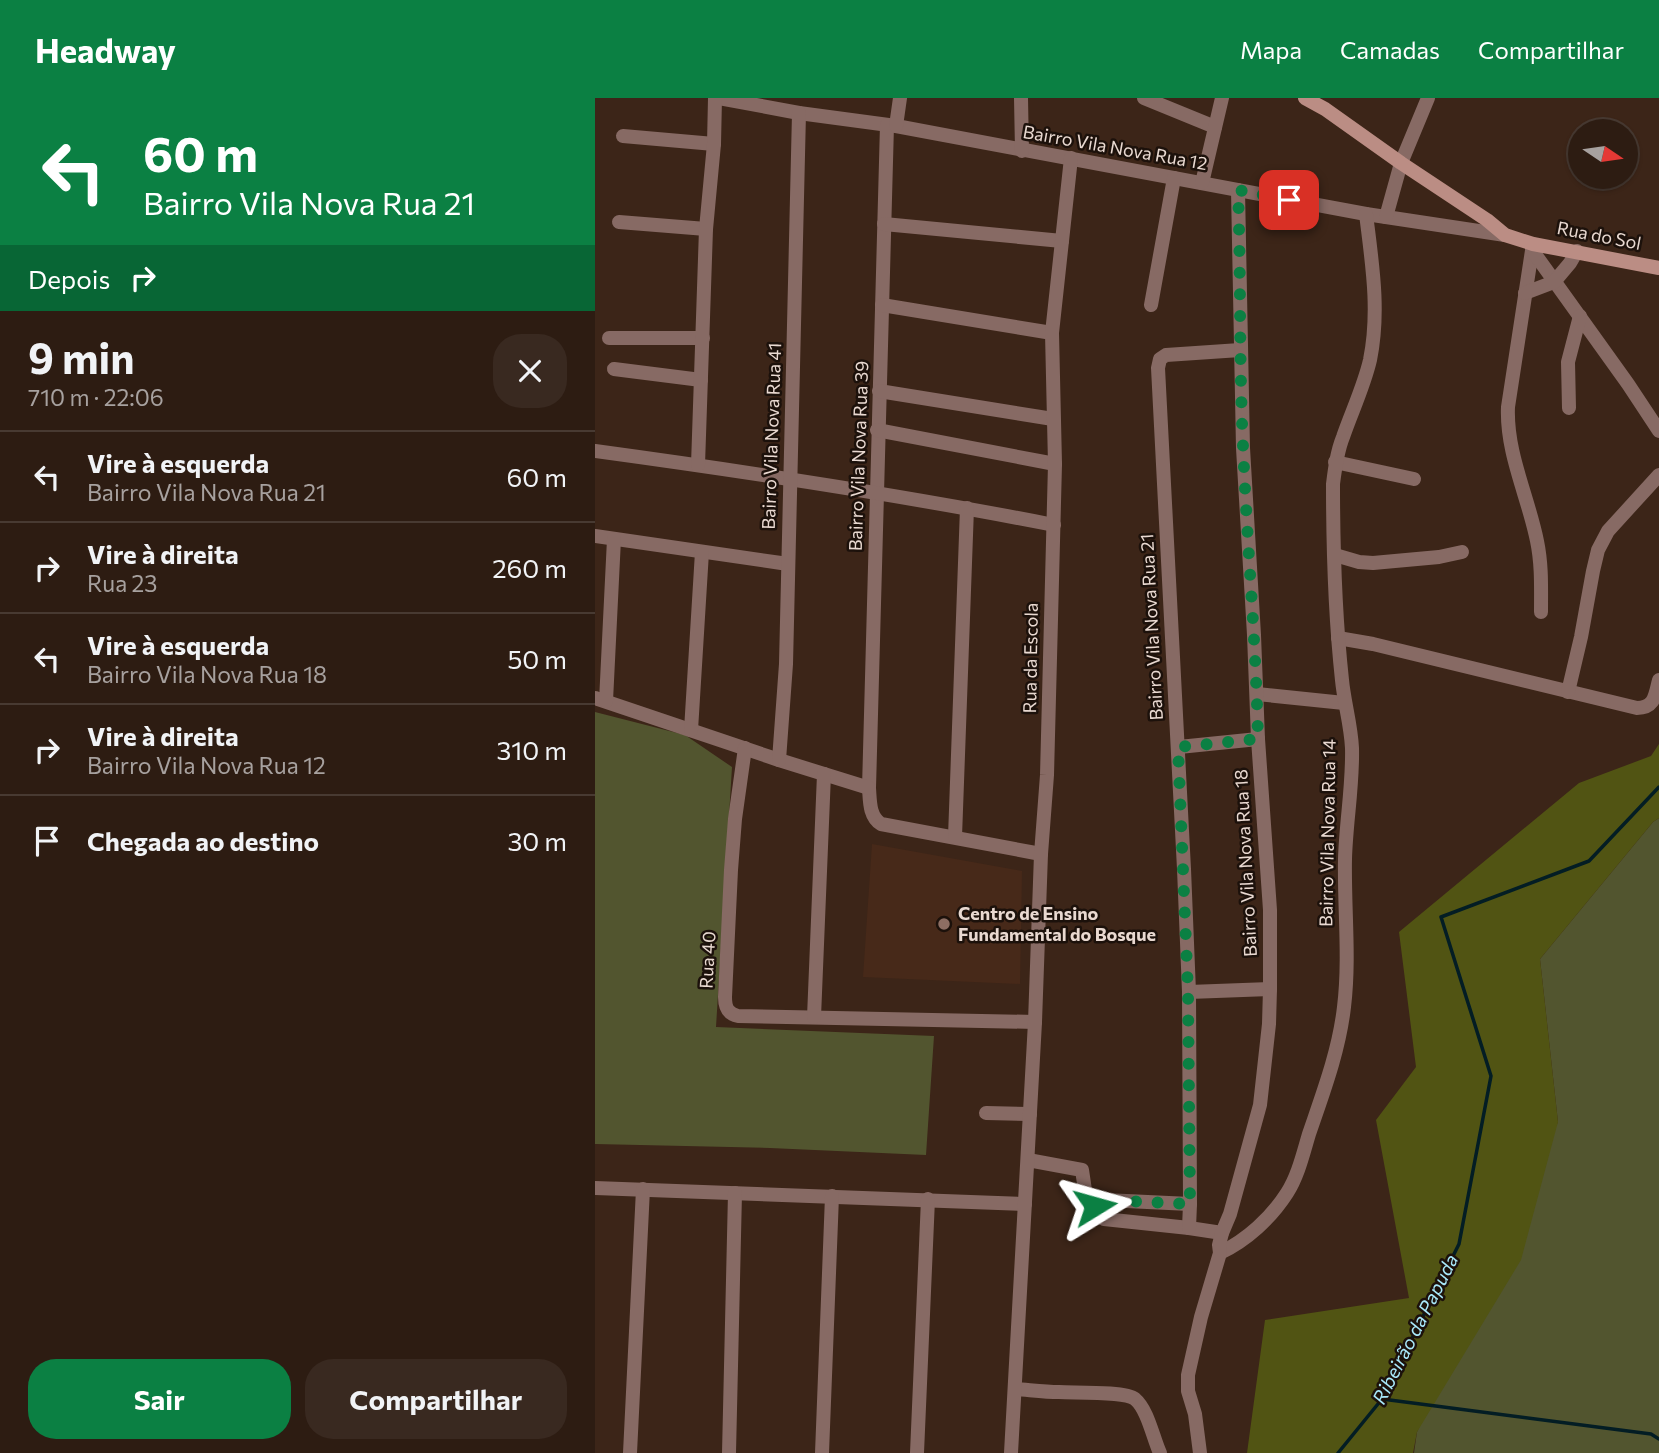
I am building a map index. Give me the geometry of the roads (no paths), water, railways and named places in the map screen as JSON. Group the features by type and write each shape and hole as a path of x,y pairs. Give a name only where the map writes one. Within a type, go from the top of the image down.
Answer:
{"street":[{"name":"Bairro Vila Nova Rua 12","path":"717,98 799,113 891,125 1366,214 1504,235"},
{"path":"698,465 706,229 717,98"},
{"name":"Bairro Vila Nova Rua 39","path":"900,98 891,125 884,224 869,788 872,814 881,824 955,837"},
{"path":"1021,98 1022,150"},
{"path":"1144,98 1215,127"},
{"path":"1202,183 1222,98"},
{"path":"1305,98 1328,103 1401,163 1487,220 1504,235"},
{"path":"1386,217 1401,163 1428,98"},
{"name":"Bairro Vila Nova Rua 41","path":"779,760 786,664 799,113"},
{"path":"623,136 713,144"},
{"name":"Rua da Escola","path":"1011,1453 1047,775 1055,464 1052,332 1071,158"},
{"path":"1151,305 1174,178"},
{"name":"Bairro Vila Nova Rua 18","path":"1201,1453 1195,1414 1188,1391 1188,1375 1220,1253 1222,1233 1230,1214 1260,1105 1269,1024 1270,910 1243,448 1238,190"},
{"name":"Bairro Vila Nova Rua 14","path":"1220,1253 1233,1247 1266,1219 1295,1177 1328,1078 1344,1007 1345,863 1352,746 1344,703 1338,638 1333,484 1335,462 1364,380 1371,349 1375,300 1366,214"},
{"path":"619,222 706,229"},
{"path":"884,224 1062,241"},
{"name":"Rua do Sol","path":"1504,235 1532,247 1577,251 1659,268"},
{"path":"1532,247 1659,431"},
{"path":"1532,247 1507,427 1538,544 1542,574 1541,612"},
{"path":"1525,293 1554,282 1577,251"},
{"path":"883,305 1052,332"},
{"path":"1569,408 1568,362 1580,316"},
{"path":"609,338 703,338"},
{"name":"Bairro Vila Nova Rua 21","path":"1189,1228 1188,992 1178,747 1157,379 1160,359 1166,355 1240,350"},
{"path":"614,369 701,380"},
{"path":"879,391 1053,419"},
{"path":"877,430 1055,464"},
{"path":"595,452 877,493 1054,525"},
{"path":"1335,462 1414,479"},
{"path":"1568,692 1598,550 1608,531 1659,475"},
{"path":"967,508 955,837 1041,854"},
{"path":"595,536 788,564"},
{"path":"614,539 601,699 869,788"},
{"path":"691,730 702,552"},
{"path":"1335,555 1373,563 1439,557 1462,552"},
{"path":"1338,638 1373,644 1637,708 1648,706 1659,680"},
{"path":"1257,694 1344,703"},
{"path":"1178,747 1258,739"},
{"name":"Rua 40","path":"745,748 731,870 726,1008 738,1016 814,1017"},
{"path":"824,774 814,1017 1035,1022"},
{"path":"1188,992 1270,989"},
{"path":"986,1113 1030,1114"},
{"path":"1028,1160 1082,1170 1086,1197 1104,1219 1222,1233"},
{"path":"595,1188 1025,1204"},
{"path":"630,1453 643,1189"},
{"path":"729,1453 735,1193"},
{"path":"822,1453 832,1196"},
{"path":"917,1453 928,1199"},
{"path":"1095,1205 1105,1200 1190,1204"},
{"path":"1016,1389 1133,1397 1147,1418 1160,1453"}],"waterway":[{"name":"Ribeirão da Papuda","path":"1338,1453 1382,1399 1459,1244 1491,1076 1441,917 1589,861 1659,787"},
{"path":"1382,1399 1651,1434 1659,1439"}],"place":[{"name":"Centro de Ensino Fundamental do Bosque","path":"944,924"}]}
